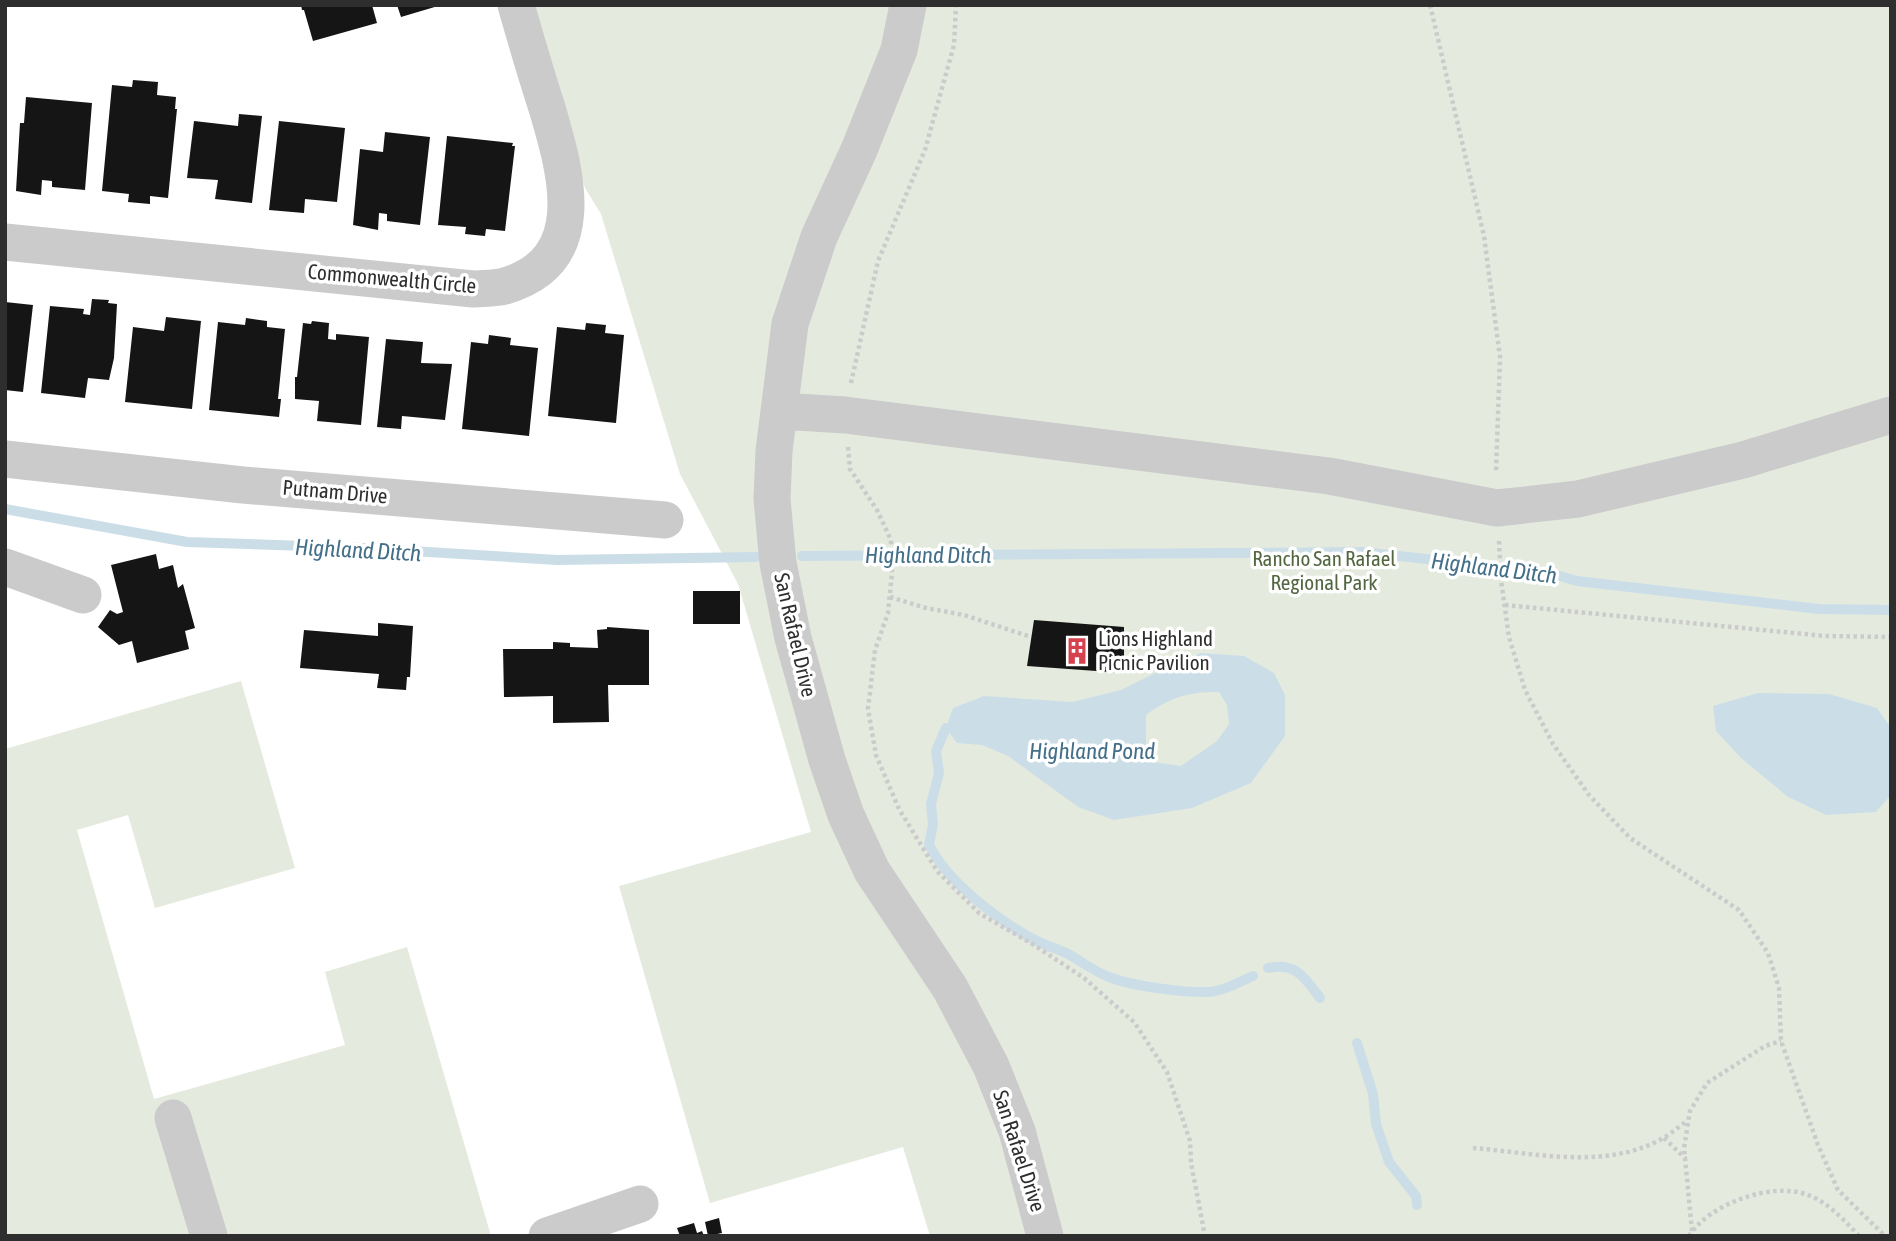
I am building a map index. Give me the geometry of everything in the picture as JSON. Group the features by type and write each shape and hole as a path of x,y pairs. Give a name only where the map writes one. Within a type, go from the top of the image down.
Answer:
{"street":[{"name":"Commonwealth Circle","path":"5,242 473,289 502,287 527,277 547,261 562,236 567,207 566,181 558,145 516,5"},
{"name":"San Rafael Drive","path":"908,5 899,50 859,150 819,237 790,324 774,451 772,499 778,563 793,638 827,760 846,815 873,871 950,988 990,1066 1017,1131 1045,1236"},
{"path":"780,411 845,415 1329,476 1497,508 1591,496 1743,460 1891,415"},
{"name":"Putnam Drive","path":"5,458 243,485 665,520"},
{"path":"5,567 83,595"},
{"path":"173,1118 209,1236"},
{"path":"547,1236 640,1204"}],"path":[{"path":"956,5 954,44 925,150 878,261 845,415 850,470 877,510 891,540 892,573 888,613 875,650 868,709 876,755 899,809 937,871 979,913 1084,978 1134,1022 1167,1072 1171,1083 1190,1141 1191,1163 1205,1236"},
{"path":"1430,5 1484,236 1500,357 1497,508"},
{"path":"1499,561 1509,637 1525,690 1553,744 1589,795 1630,838 1739,910 1768,953 1779,988 1781,1041 1818,1145 1838,1190 1885,1236"},
{"path":"890,597 926,608 964,614 1031,637"},
{"path":"1505,606 1825,636 1891,637"},
{"path":"1691,1233 1684,1148 1690,1111 1707,1083 1765,1045 1781,1041"},
{"path":"1473,1148 1591,1158 1631,1150 1664,1138 1689,1120"},
{"path":"1664,1138 1686,1159"},
{"path":"1691,1233 1724,1204 1771,1191 1807,1194 1839,1214 1859,1236"}],"green space":[{"name":"Rancho San Rafael Regional Park","path":"532,5 1891,5 1891,1236 930,1236 903,1147 710,1203 619,886 811,832 738,584 680,474 601,214 585,188"},
{"path":"241,681 295,868 155,908 128,815 77,830 154,1099 345,1045 325,972 407,947 491,1236 5,1236 5,749"}],"water":[{"name":"Highland Pond","path":"1201,653 1244,656 1274,673 1285,695 1285,736 1251,783 1192,808 1114,820 1078,807 1008,756 982,745 957,743 946,728 953,708 984,696 1072,702 1121,690","holes":["1219,692 1227,705 1229,724 1217,741 1181,766 1153,762 1146,748 1146,715 1172,700 1198,693"]},
{"path":"1758,693 1829,694 1877,708 1891,728 1891,795 1876,812 1826,815 1788,797 1741,758 1716,731 1713,706"}],"building":[{"path":"301,5 372,5 377,23 313,41"},
{"path":"397,5 438,5 438,6 401,17"},
{"path":"133,80 158,82 157,95 176,97 168,198 150,196 150,204 128,202 129,194 102,191 112,85 132,87"},
{"path":"26,97 92,103 85,190 52,187 52,181 42,180 41,195 16,191 20,123 24,123"},
{"path":"239,114 262,116 252,203 215,199 218,180 187,178 194,121 238,126"},
{"path":"279,121 345,128 337,202 305,199 304,213 269,210"},
{"path":"385,132 430,137 420,225 387,221 387,214 379,213 378,230 353,225 360,149 383,152"},
{"path":"447,136 513,143 512,146 515,146 505,231 486,229 485,236 465,234 466,227 438,225"},
{"path":"92,299 109,300 108,303 117,304 114,358 109,380 88,378 85,398 41,393 50,306 84,309 83,314 90,315"},
{"path":"5,302 33,305 23,392 5,390"},
{"path":"166,317 201,321 192,409 125,402 133,327 164,331"},
{"path":"246,318 267,321 267,327 285,329 278,399 281,399 279,417 209,410 218,322 245,325"},
{"path":"312,321 329,323 328,339 336,340 336,334 369,337 361,425 317,421 319,401 295,399 295,377 303,323 311,324"},
{"path":"586,323 606,325 605,333 624,335 616,423 548,416 557,327 585,330"},
{"path":"489,335 511,338 510,345 538,348 529,436 462,429 471,342 488,344"},
{"path":"386,339 423,342 421,363 452,364 445,420 402,416 401,429 377,427"},
{"path":"156,554 159,569 173,565 178,588 183,584 195,628 185,631 189,649 137,663 132,641 119,645 98,627 110,610 117,614 123,612 111,565"},
{"path":"693,591 740,591 740,624 693,624"},
{"name":"Lions Highland Picnic Pavilion","path":"1034,620 1124,627 1124,673 1027,666"},
{"path":"378,623 413,626 410,677 407,677 406,690 377,688 379,674 300,668 304,630 378,636"},
{"path":"607,627 649,630 649,685 608,685 609,722 553,723 553,696 504,697 503,649 553,649 553,642 570,643 570,647 598,648 597,630"},
{"path":"719,1218 722,1233 708,1236 705,1222"},
{"path":"694,1223 697,1233 702,1231 704,1236 680,1236 677,1228"}],"waterway":[{"name":"Highland Ditch","path":"5,509 187,542 363,548 557,560 756,557"},
{"name":"Highland Ditch","path":"802,556 1362,552 1546,572 1577,581 1819,609 1891,610"},
{"path":"946,728 936,751 939,773 931,804 933,825 929,844 948,872 975,899 1035,940 1121,981 1159,988 1208,992 1226,988 1253,976"},
{"path":"1268,968 1286,967 1299,973 1320,998"},
{"path":"1357,1043 1373,1094 1376,1124 1389,1162 1416,1196 1417,1205"}],"place":[{"name":"Lions Highland Picnic Pavilion","path":"1077,651"}]}
